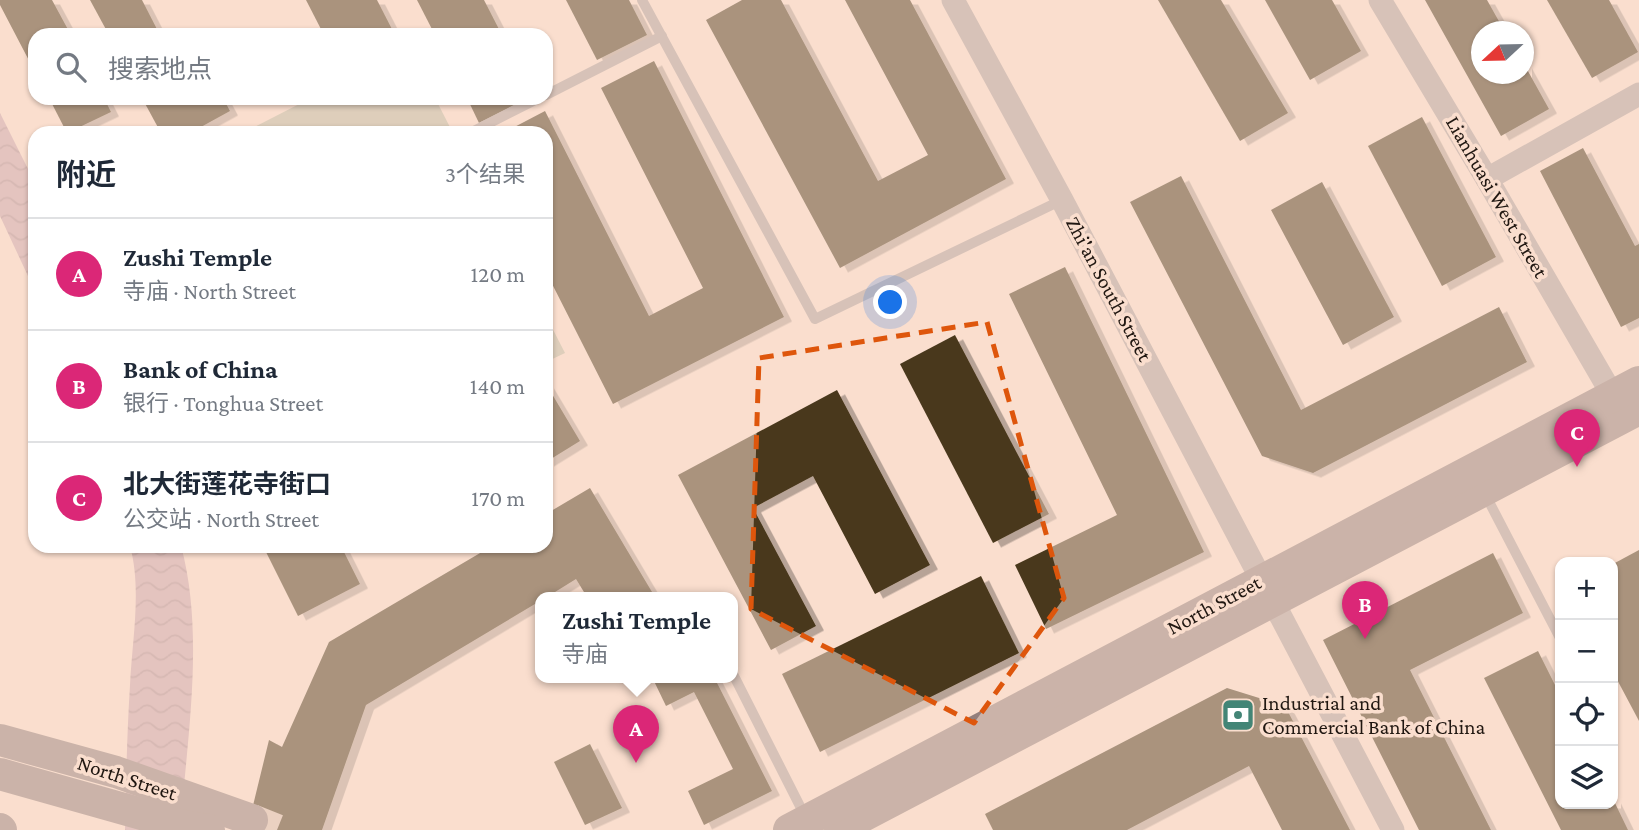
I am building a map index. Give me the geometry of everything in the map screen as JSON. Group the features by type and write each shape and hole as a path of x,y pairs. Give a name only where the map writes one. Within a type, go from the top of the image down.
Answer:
{"street":[{"name":"Zhi'an South Street","path":"953,0 1062,200 1393,830"},
{"name":"Lianhuasi West Street","path":"1380,0 1488,179 1630,396"},
{"path":"1488,179 1639,94"},
{"name":"North Street","path":"811,827 1478,480 1630,396"},
{"name":"North Street","path":"0,740 116,772 194,818"},
{"name":"North Street","path":"0,774 118,805 194,818 252,820"}],"lane":[{"path":"642,0 815,318 1062,200"},
{"path":"553,91 662,36"},
{"path":"484,126 525,105"},
{"path":"1478,480 1555,628"},
{"path":"738,683 811,827"}],"highlighted area":[{"path":"987,322 1064,598 974,723 751,609 759,358"}],"shaded area":[{"path":"297,105 439,105 449,126 257,126"},
{"path":"553,330 565,353 553,359"}],"water":[{"path":"0,113 28,169 28,276 0,216"},
{"path":"132,553 182,553 188,579 192,614 192,687 180,830 125,830 128,721 136,597"}],"building":[{"path":"0,0 52,0 67,28 28,28 28,59 0,5"},
{"path":"90,0 142,0 156,28 105,28"},
{"path":"306,0 377,0 391,28 320,28"},
{"path":"417,0 484,0 498,28 431,28"},
{"path":"566,0 629,0 647,35 597,60"},
{"path":"742,0 781,0 878,181 928,155 845,0 910,0 1006,179 840,268 706,20"},
{"path":"1158,0 1221,0 1288,113 1240,141"},
{"path":"1265,0 1332,0 1361,51 1310,80"},
{"path":"1425,0 1487,0 1499,21 1471,21 1471,82"},
{"path":"1547,0 1609,0 1638,52 1592,78"},
{"path":"654,61 784,317 613,404 553,286 553,127 649,316 703,288 601,88"},
{"path":"1534,82 1549,109 1501,136 1472,84"},
{"path":"53,105 108,105 111,112 82,126 63,126"},
{"path":"146,105 227,105 230,111 203,126 157,126"},
{"path":"470,105 514,105 479,123"},
{"path":"545,111 553,126 516,126"},
{"path":"1422,117 1496,257 1442,286 1368,146"},
{"path":"1583,148 1635,246 1639,244 1639,318 1621,327 1540,171"},
{"path":"1181,176 1301,410 1499,307 1527,362 1313,473 1262,456 1130,202"},
{"path":"1322,182 1394,317 1343,345 1271,210"},
{"path":"1065,267 1204,552 1046,629 1015,565 1117,515 1009,294"},
{"path":"955,335 1049,514 993,543 900,364"},
{"path":"837,390 930,565 875,594 813,476 753,508 816,626 771,650 678,475"},
{"path":"553,396 580,441 553,458"},
{"path":"590,488 652,592 584,592 576,579 555,592 535,592 535,604 366,705 322,830 247,830 269,740 282,747 329,642 480,553 553,553 553,510"},
{"path":"1639,550 1639,721 1618,681 1618,561"},
{"path":"266,553 344,553 360,584 298,616"},
{"path":"1493,553 1523,613 1410,670 1491,830 1419,830 1323,640"},
{"path":"981,576 1019,653 820,752 782,674"},
{"path":"1538,651 1555,685 1555,809 1618,809 1628,830 1561,830 1484,678"},
{"path":"655,683 717,683 772,791 704,825 688,791 733,769 694,692 666,706"},
{"path":"1227,688 1285,706 1350,830 1282,830 1249,766 1127,830 993,830 985,814"},
{"path":"590,744 622,808 585,825 554,762"}],"tunnel":[{"path":"252,820 277,830"}],"place":[{"name":"北大街莲花寺街口","path":"1577,467"},
{"name":"Bank of China","path":"1365,639"},
{"name":"Industrial and Commercial Bank of China","path":"1238,715"},
{"name":"Zushi Temple","path":"636,763"}]}
